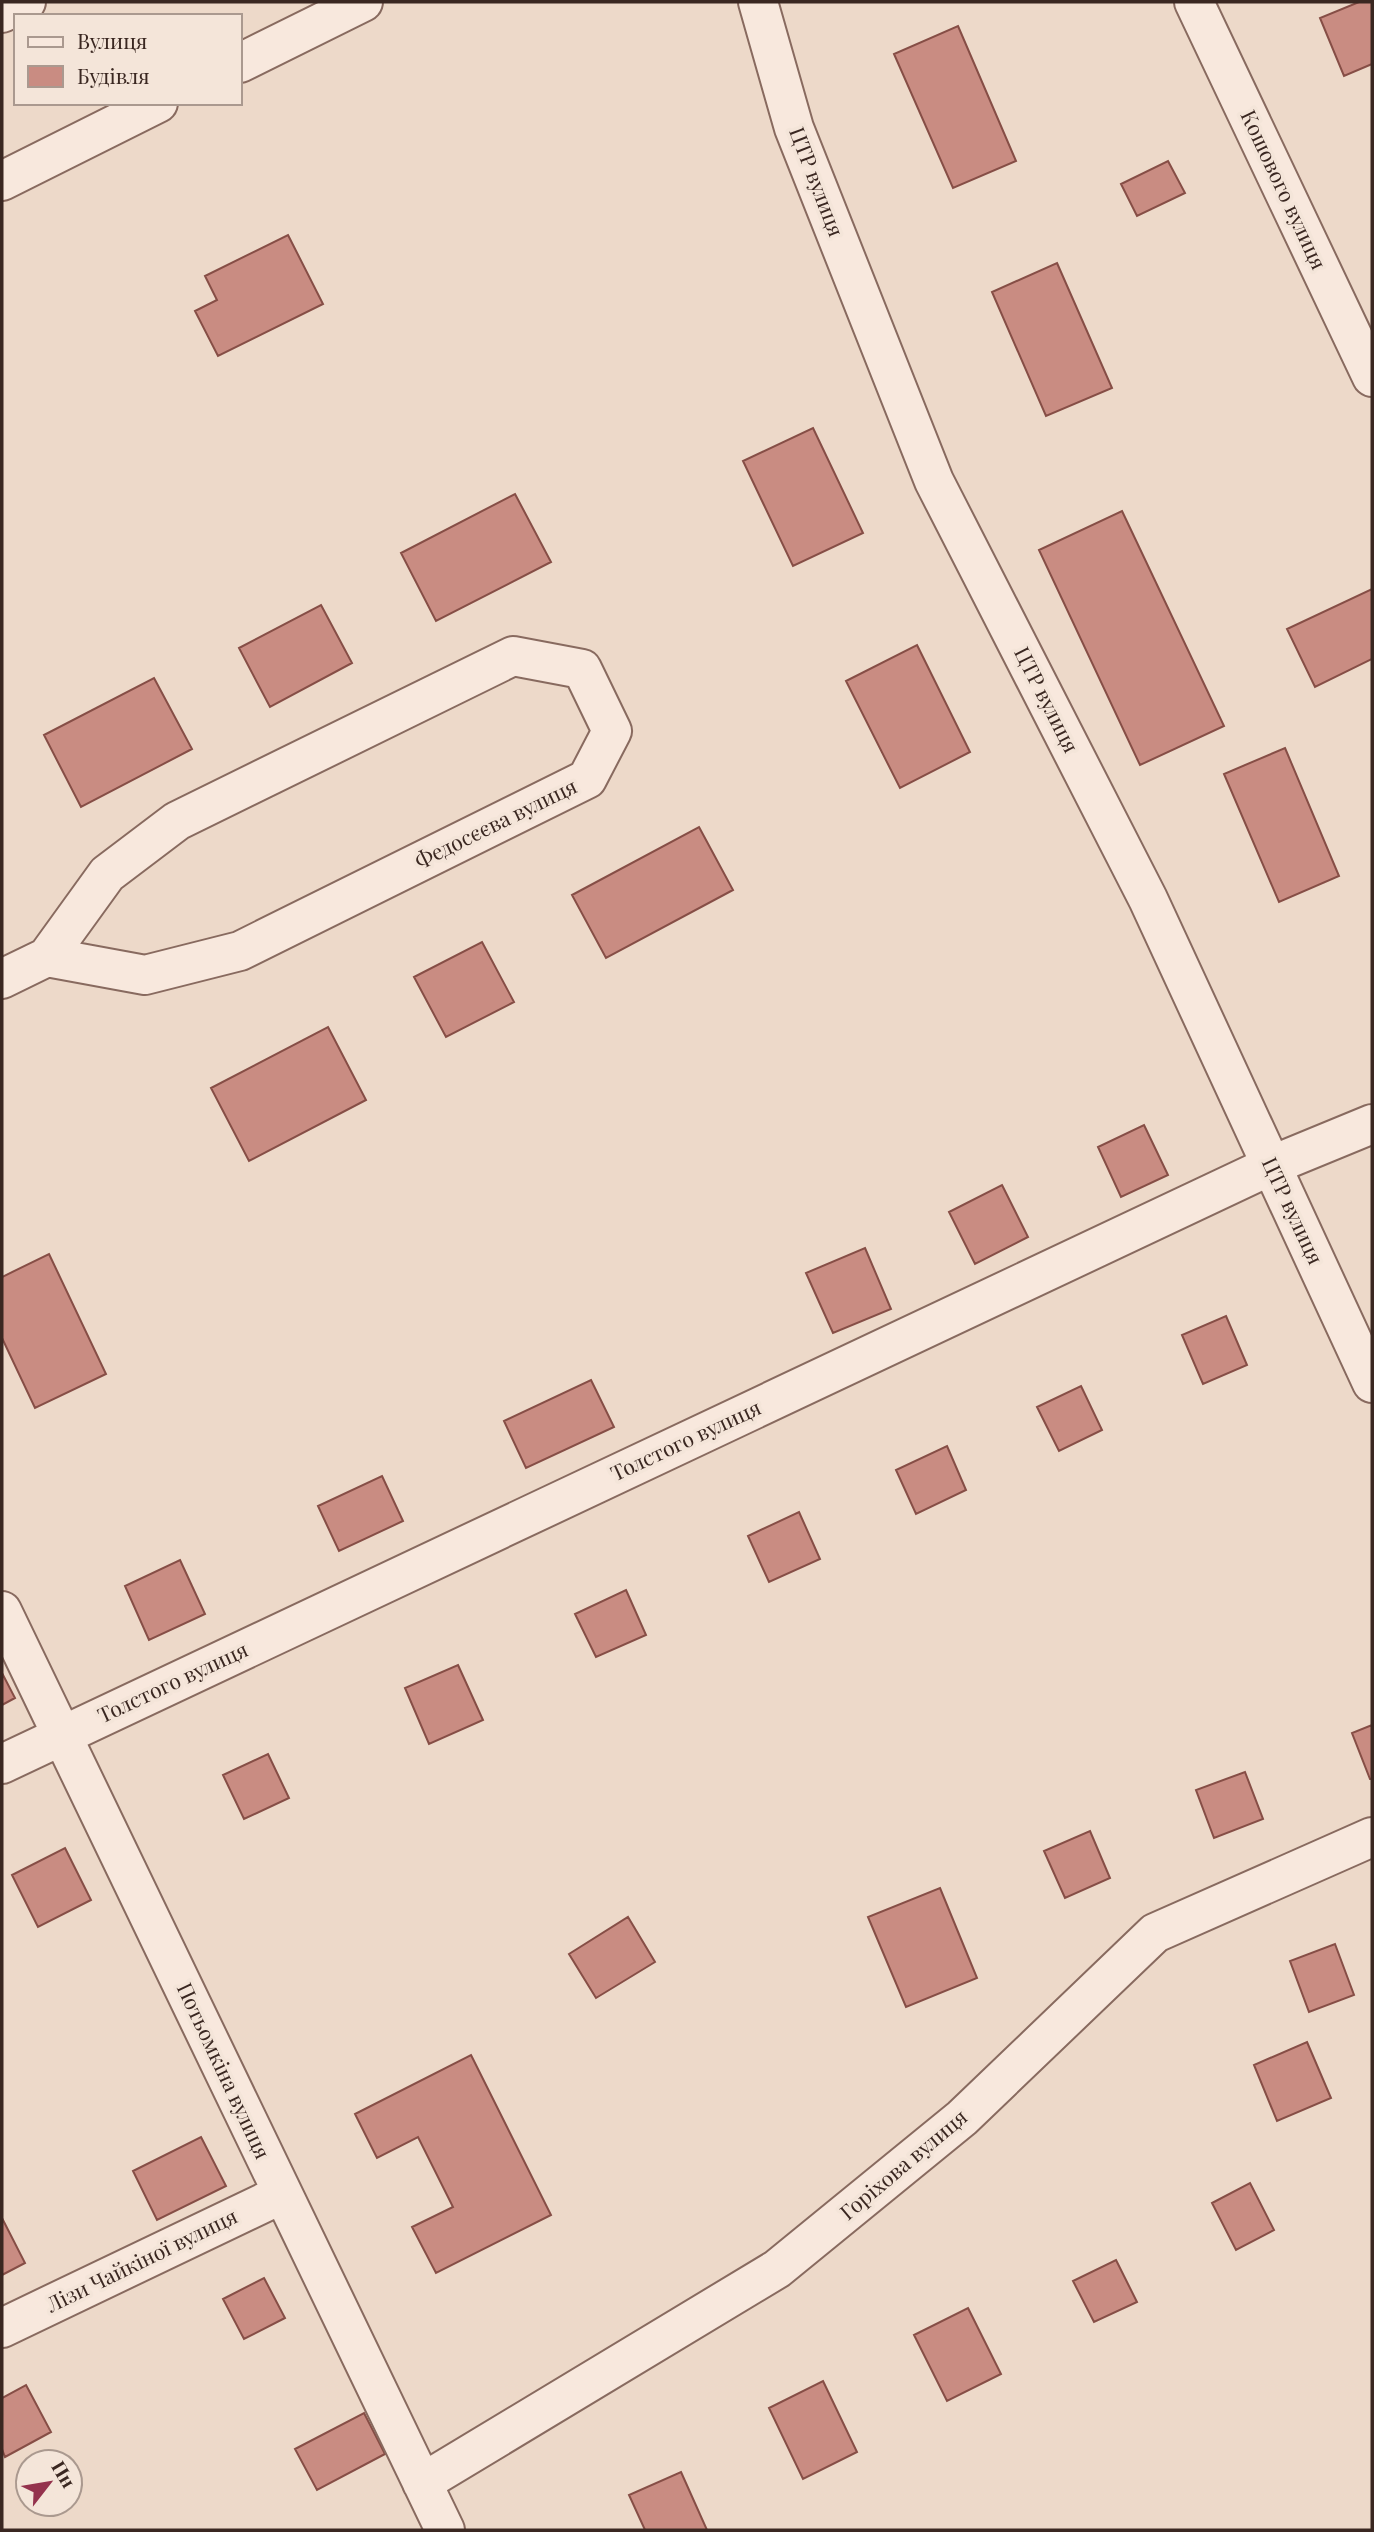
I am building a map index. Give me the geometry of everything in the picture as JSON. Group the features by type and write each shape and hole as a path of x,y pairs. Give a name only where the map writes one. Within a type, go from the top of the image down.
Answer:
{"street":[{"path":"2,13 26,2"},
{"path":"242,62 363,2"},
{"name":"ЦТР вулиця","path":"758,2 794,128 934,481 1148,899 1372,1382"},
{"name":"Кошового вулиця","path":"1195,2 1372,377"},
{"path":"2,181 154,105"},
{"name":"Федосєєва вулиця","path":"2,979 47,957 107,874 177,821 513,656 582,669 612,731 587,779 240,951 145,975 47,957"},
{"name":"Толстого вулиця","path":"2,1764 1270,1166 1372,1124"},
{"name":"Потьомкіна вулиця","path":"2,1611 445,2530"},
{"name":"Горіхова вулиця","path":"422,2483 777,2269 962,2118 1155,1933 1372,1837"},
{"name":"Лізи Чайкіної вулиця","path":"2,2328 282,2194"}],"building":[{"path":"1359,2 1372,2 1372,64 1344,76 1320,18"},
{"path":"958,26 1016,161 953,188 894,54"},
{"path":"1168,161 1185,193 1137,216 1121,184"},
{"path":"288,235 323,304 218,356 195,311 217,300 205,276"},
{"path":"1057,263 1112,388 1046,416 992,292"},
{"path":"813,428 863,533 793,566 743,461"},
{"path":"515,494 551,562 436,621 401,553"},
{"path":"1122,511 1224,726 1140,765 1039,550"},
{"path":"1372,589 1372,659 1315,687 1287,629"},
{"path":"321,605 352,663 270,707 239,648"},
{"path":"917,645 970,752 900,788 846,681"},
{"path":"154,678 192,749 81,807 44,735"},
{"path":"1285,748 1339,876 1279,902 1224,774"},
{"path":"699,827 733,890 606,958 572,895"},
{"path":"482,942 514,1002 446,1037 414,977"},
{"path":"328,1027 366,1100 249,1161 211,1088"},
{"path":"1144,1125 1168,1175 1121,1197 1098,1147"},
{"path":"1002,1185 1028,1237 975,1264 949,1212"},
{"path":"865,1248 891,1309 833,1333 806,1273"},
{"path":"49,1254 106,1374 35,1408 2,1338 2,1277"},
{"path":"1226,1316 1247,1365 1203,1384 1182,1335"},
{"path":"591,1380 614,1427 526,1468 504,1421"},
{"path":"1081,1386 1102,1430 1059,1451 1037,1407"},
{"path":"947,1446 966,1490 916,1514 896,1470"},
{"path":"382,1476 403,1521 339,1551 318,1506"},
{"path":"799,1512 820,1559 769,1582 748,1536"},
{"path":"180,1560 205,1614 149,1640 125,1586"},
{"path":"626,1590 646,1635 596,1657 575,1614"},
{"path":"458,1665 483,1720 429,1744 405,1688"},
{"path":"2,1673 15,1698 2,1705"},
{"path":"1372,1725 1372,1779 1370,1779 1352,1733"},
{"path":"268,1754 289,1798 244,1819 223,1775"},
{"path":"1245,1772 1263,1819 1214,1838 1196,1790"},
{"path":"1090,1831 1110,1878 1065,1898 1044,1851"},
{"path":"65,1848 91,1900 38,1927 12,1875"},
{"path":"940,1888 977,1978 906,2007 868,1917"},
{"path":"628,1917 655,1962 596,1998 569,1954"},
{"path":"1335,1944 1354,1995 1309,2012 1290,1961"},
{"path":"1307,2042 1331,2098 1277,2121 1254,2065"},
{"path":"471,2055 551,2215 436,2273 412,2227 453,2207 418,2137 377,2158 355,2114"},
{"path":"201,2137 226,2186 157,2220 133,2171"},
{"path":"1250,2183 1274,2230 1236,2250 1212,2203"},
{"path":"2,2218 25,2263 2,2275"},
{"path":"1116,2260 1137,2302 1094,2322 1073,2281"},
{"path":"264,2278 285,2318 244,2339 223,2299"},
{"path":"968,2308 1001,2374 947,2401 914,2335"},
{"path":"823,2381 857,2452 803,2479 769,2408"},
{"path":"26,2385 51,2432 22,2448 14,2448 14,2452 5,2457 2,2449 2,2398"},
{"path":"364,2413 385,2454 317,2490 295,2449"},
{"path":"681,2472 707,2530 645,2530 629,2495"}]}
